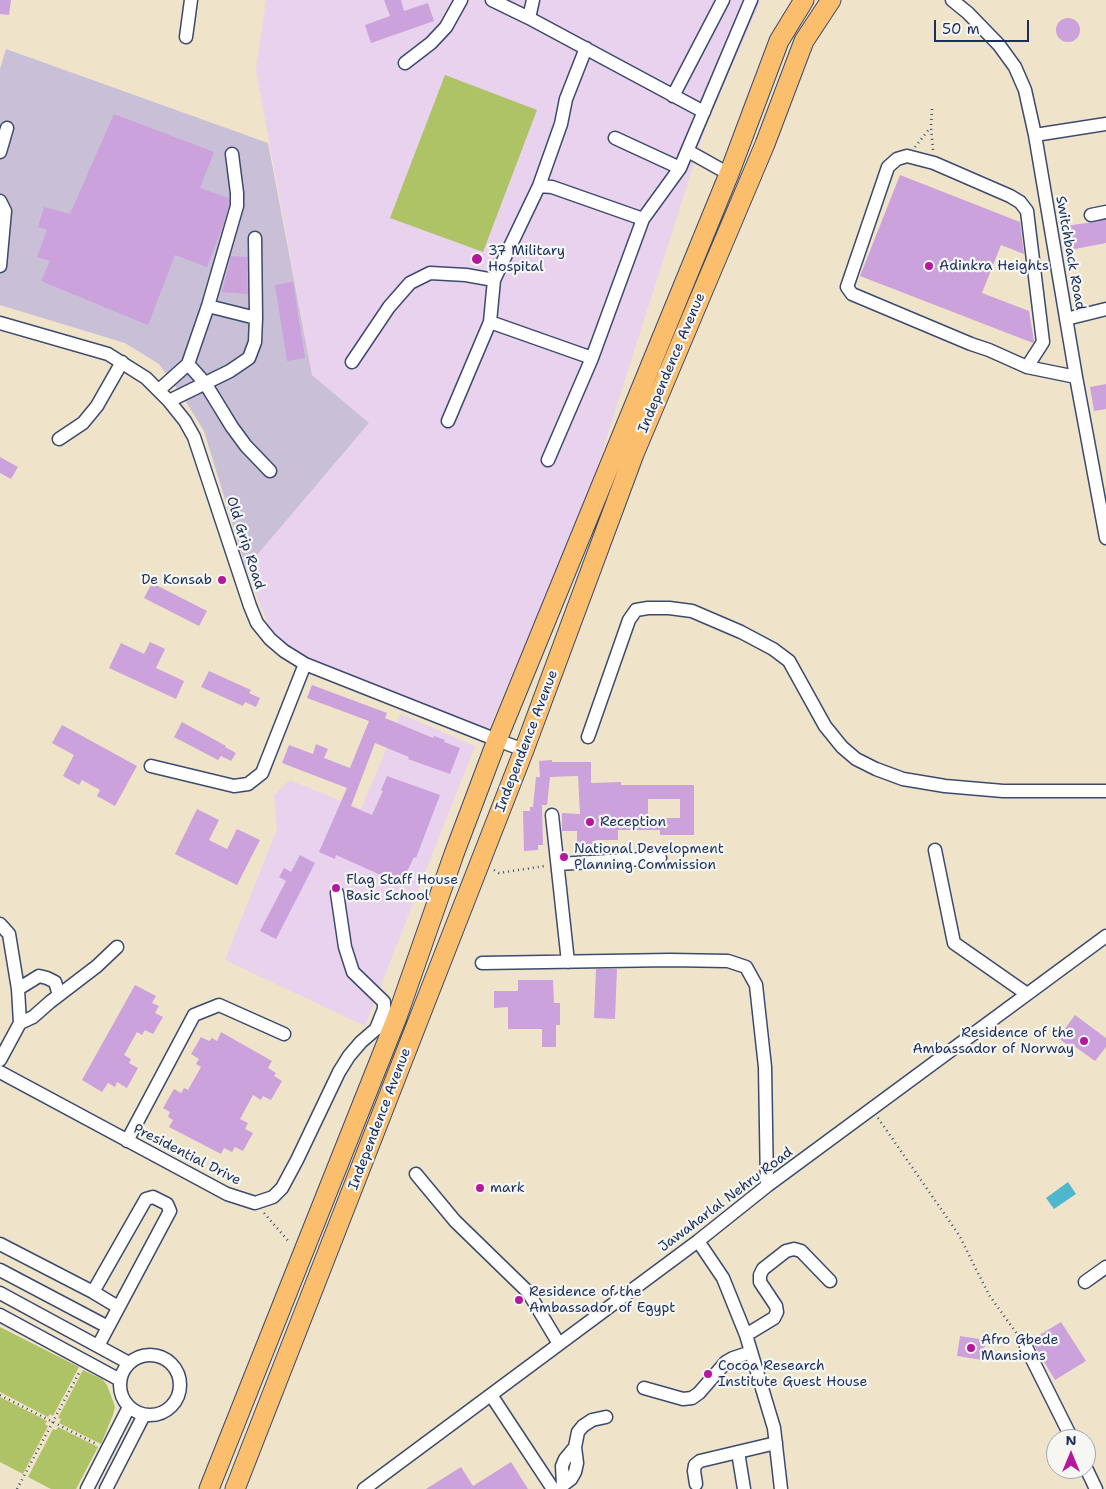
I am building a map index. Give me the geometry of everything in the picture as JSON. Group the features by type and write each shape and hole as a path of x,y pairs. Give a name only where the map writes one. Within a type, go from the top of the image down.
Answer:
{"highway":[{"name":"Independence Avenue","path":"209,1489 397,1017 454,854 497,740 729,174 779,42 804,0"},
{"name":"Independence Avenue","path":"235,1489 524,750 634,454 761,153 804,41 831,0"}],"street":[{"path":"186,38 191,0"},
{"path":"405,62 431,42 446,27 461,0"},
{"path":"492,0 704,112"},
{"path":"529,18 533,0"},
{"path":"673,96 723,0"},
{"path":"548,460 592,358 643,219 680,168 751,0"},
{"name":"Switchback Road","path":"952,0 968,13 999,46 1015,67 1025,90 1035,135 1076,377 1106,538"},
{"path":"448,421 490,322 494,280 539,186 562,124 566,99 586,48"},
{"path":"1035,135 1106,124"},
{"path":"0,152 7,128"},
{"path":"615,138 680,168"},
{"path":"688,151 729,174"},
{"path":"159,390 188,364 208,306 237,206 232,154"},
{"path":"1027,367 1044,342 1027,212 1020,202 1010,196 934,164 907,156 897,159 888,167 847,287 852,294 1027,367 1076,377"},
{"path":"539,186 552,187 643,219"},
{"path":"0,201 4,206 5,216 0,266"},
{"path":"1091,215 1106,212"},
{"path":"169,401 230,371 249,358 255,342 255,238"},
{"path":"352,362 389,307 410,283 430,272 494,280"},
{"path":"208,306 256,318"},
{"path":"1066,319 1106,309"},
{"path":"490,322 592,358"},
{"name":"Old Grip Road","path":"0,323 108,354 146,378 169,401 185,421 194,437 257,623 284,652 305,664 524,750"},
{"path":"59,439 84,422 97,406 122,362"},
{"path":"188,364 205,383 246,446 270,471"},
{"path":"588,737 629,620 636,610 669,608 692,611 741,632 773,649 788,661 825,726 842,747 856,759 876,769 903,779 945,786 1003,791 1106,791"},
{"path":"151,766 234,786 248,784 262,773 305,664"},
{"path":"552,815 568,962"},
{"path":"935,850 954,943 1027,994"},
{"path":"558,864 660,858"},
{"path":"337,893 345,947 352,972 384,1002 384,1009 376,1029"},
{"path":"0,924 9,934 18,988 20,1023 0,1060"},
{"name":"Jawaharlal Nehru Road","path":"364,1489 698,1241 767,1186 1106,936"},
{"path":"20,1023 33,1017 117,947"},
{"path":"482,963 670,960 728,961 746,967 756,985 765,1067 767,1186"},
{"path":"18,988 38,976 54,982 59,996"},
{"path":"127,1141 194,1015 218,1005 284,1034"},
{"path":"255,1203 272,1197 282,1188 298,1160 339,1072 355,1049 376,1029 397,1017"},
{"name":"Presidential Drive","path":"0,1072 226,1194 255,1203"},
{"path":"416,1174 455,1221 528,1292 559,1344"},
{"path":"93,1292 146,1198 153,1198 167,1204 170,1211 98,1346"},
{"path":"698,1241 723,1278 746,1335 774,1428 782,1489"},
{"path":"0,1244 118,1307"},
{"path":"746,1335 774,1318 777,1312 776,1306 760,1282 760,1275 763,1269 786,1251 801,1250 830,1281"},
{"path":"1085,1282 1106,1267"},
{"path":"0,1270 108,1327"},
{"path":"0,1293 129,1363"},
{"path":"0,1315 120,1380"},
{"path":"1026,1347 1067,1429"},
{"path":"644,1388 683,1399 692,1398 726,1362 751,1352"},
{"path":"152,1355 164,1358 173,1366 180,1383 179,1395 172,1406 157,1415 144,1415 129,1408 121,1395 120,1380 129,1363 139,1357 152,1355"},
{"path":"491,1395 559,1488"},
{"path":"87,1489 129,1408"},
{"path":"106,1489 144,1415"},
{"path":"559,1488 562,1466 575,1448 578,1432 592,1420 606,1416"},
{"path":"696,1484 694,1472 696,1465 700,1461 776,1443"},
{"path":"738,1452 744,1489"}],"path":[{"path":"932,109 931,127 934,164"},
{"path":"907,156 931,127"},
{"path":"490,868 499,873 558,864"},
{"path":"872,1109 959,1235 989,1294 1026,1347"},
{"path":"255,1203 301,1255"},
{"path":"17,1489 85,1361"},
{"path":"0,1395 107,1450"}],"shaded area":[{"name":"37 Military Hospital","path":"266,0 761,0 707,123 585,505 487,733 305,660 273,636 246,568 369,423 312,375 256,70"},
{"path":"6,49 268,143 312,375 369,423 246,568 204,431 183,397 159,364 125,343 0,305 0,69"},
{"name":"Flag Staff House Basic School","path":"401,714 475,746 365,1026 225,960 277,829 274,795 290,780 361,809"}],"green space":[{"path":"445,75 537,110 483,252 390,218"},
{"path":"0,1327 79,1367 53,1416 50,1414 48,1417 0,1392"},
{"path":"83,1370 102,1379 107,1385 115,1407 101,1444 59,1423 61,1419 58,1418"},
{"path":"0,1397 47,1421 45,1424 48,1426 23,1474 0,1462"},
{"path":"58,1427 98,1447 76,1489 51,1489 28,1477 53,1429 56,1430"}],"water":[{"path":"1068,1182 1076,1194 1054,1209 1046,1198"}],"building":[{"path":"0,0 11,0 9,15 0,14"},
{"path":"384,0 401,0 404,11 428,3 434,21 371,43 365,25 390,16"},
{"path":"1068,18 1076,22 1080,30 1076,38 1068,42 1060,38 1056,30 1060,22"},
{"path":"114,114 214,152 200,188 229,198 224,222 207,267 175,255 148,325 41,281 50,261 37,257 47,230 38,227 44,207 70,214"},
{"name":"Adinkra Heights","path":"900,175 1020,222 1024,254 1001,245 982,293 1029,311 1033,343 860,276"},
{"path":"1106,220 1106,243 1070,250 1066,226"},
{"path":"231,256 247,257 248,294 222,292"},
{"path":"293,282 305,358 287,361 275,285"},
{"path":"1106,384 1106,409 1094,411 1090,387"},
{"path":"0,457 18,467 11,479 0,473"},
{"path":"152,583 207,611 199,626 144,598"},
{"path":"150,642 165,649 156,668 184,681 176,699 109,668 121,643 144,654"},
{"path":"209,671 251,690 249,693 260,698 256,707 245,702 243,706 201,687"},
{"path":"312,685 387,713 385,718 433,738 434,736 445,740 444,742 460,748 450,774 408,759 409,757 375,743 351,806 372,815 383,791 381,790 387,776 440,795 416,858 414,857 401,884 336,855 335,859 319,852 347,788 282,763 289,745 313,754 316,744 328,749 324,758 350,768 369,721 307,698"},
{"path":"182,722 236,753 231,761 221,756 218,760 174,737"},
{"path":"62,725 137,766 115,806 97,796 100,790 82,780 79,785 63,776 74,755 52,743"},
{"path":"539,761 591,762 591,783 621,782 621,785 694,785 694,835 660,835 660,830 618,830 618,840 596,840 596,845 577,845 577,831 562,831 562,813 580,814 578,776 550,777 547,805 542,805 543,845 538,845 538,850 524,851 523,811 530,811 530,807 533,807 536,777 540,777","holes":["648,799 680,799 680,818 648,818"]},
{"path":"197,809 219,820 209,840 227,849 237,829 260,840 237,885 175,854"},
{"path":"300,855 315,863 276,939 260,931 286,881 279,877 284,868 291,872"},
{"path":"596,969 617,969 615,1019 594,1018"},
{"path":"518,980 553,980 554,1003 560,1003 560,1025 556,1025 556,1047 542,1047 542,1029 508,1029 508,1007 494,1008 494,991 518,991"},
{"path":"135,985 156,996 152,1003 159,1006 155,1013 163,1017 153,1034 145,1030 142,1035 137,1032 124,1055 131,1059 129,1063 138,1068 127,1088 117,1082 115,1087 108,1083 102,1092 82,1080"},
{"name":"Residence of the Ambassador of Norway","path":"1075,1015 1106,1038 1106,1047 1095,1061 1070,1043 1069,1046 1058,1038"},
{"path":"221,1032 272,1061 268,1068 276,1073 274,1076 282,1081 271,1100 263,1096 261,1100 253,1095 240,1119 248,1123 245,1129 253,1133 243,1151 235,1147 232,1152 224,1148 221,1154 169,1127 173,1120 168,1117 170,1112 163,1108 174,1089 181,1093 184,1088 188,1090 201,1067 196,1064 199,1059 191,1054 201,1037 209,1041 212,1038 217,1041"},
{"path":"1061,1322 1086,1361 1055,1380 1031,1340"},
{"name":"Afro Gbede Mansions","path":"960,1336 986,1340 982,1360 957,1356"},
{"path":"511,1462 528,1489 426,1489 461,1467 473,1486"}],"place":[{"name":"37 Military Hospital","path":"477,259"},
{"name":"Adinkra Heights","path":"929,266"},
{"name":"De Konsab","path":"222,580"},
{"name":"Reception","path":"590,822"},
{"name":"National Development Planning Commission","path":"564,857"},
{"name":"Flag Staff House Basic School","path":"336,888"},
{"name":"Residence of the Ambassador of Norway","path":"1084,1041"},
{"name":"mark","path":"480,1188"},
{"name":"Residence of the Ambassador of Egypt","path":"519,1300"},
{"name":"Afro Gbede Mansions","path":"971,1348"},
{"name":"Cocoa Research Institute Guest House","path":"708,1374"}]}
